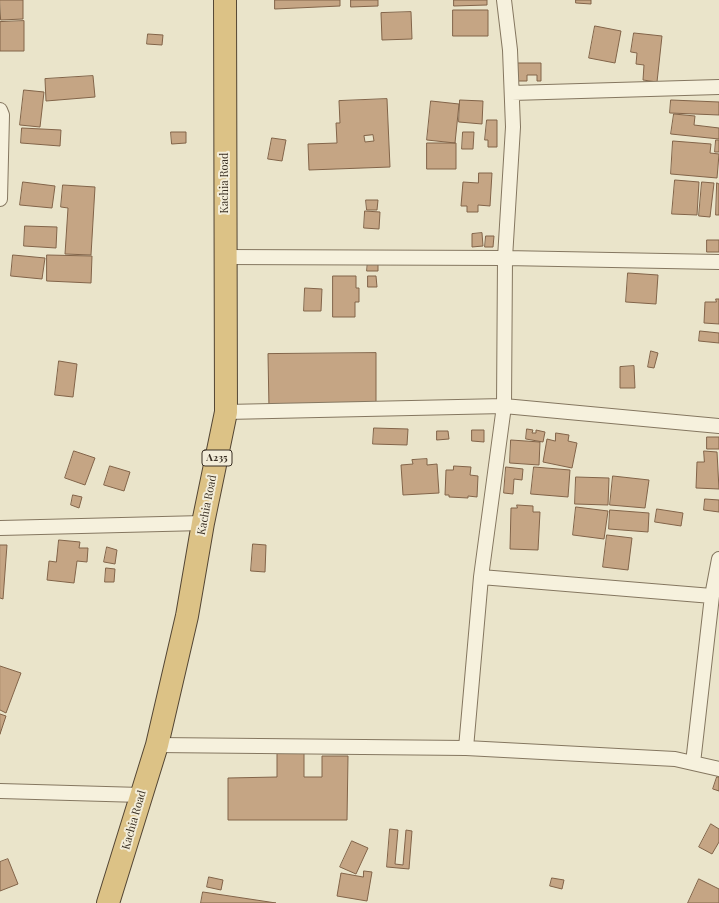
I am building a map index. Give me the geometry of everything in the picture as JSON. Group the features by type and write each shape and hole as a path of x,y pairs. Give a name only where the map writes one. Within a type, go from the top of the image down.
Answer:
{"highway":[{"name":"Kachia Road","path":"108,903 157,745 187,616 203,523 226,412 225,0"}],"street":[{"path":"466,748 481,576 504,406 504,258 513,127 510,50 504,0"},
{"path":"512,93 719,87"},
{"path":"0,110 2,115 0,199"},
{"path":"225,257 504,258 719,262"},
{"path":"226,412 504,406 719,426"},
{"path":"0,528 203,523"},
{"path":"693,763 712,596 719,559"},
{"path":"481,576 712,596"},
{"path":"157,745 466,748 676,759 719,769"},
{"path":"0,791 142,795"}],"building":[{"path":"0,0 23,0 23,19 1,20"},
{"path":"275,0 340,0 340,6 275,9"},
{"path":"351,0 378,0 378,6 351,7"},
{"path":"454,0 487,0 487,5 454,6"},
{"path":"576,0 591,0 591,4 576,3"},
{"path":"453,10 488,10 488,36 453,36"},
{"path":"411,12 412,39 382,40 381,13"},
{"path":"24,21 24,51 0,51 0,22"},
{"path":"595,26 621,31 615,63 589,58"},
{"path":"634,33 662,36 657,82 643,80 644,65 636,64 637,53 631,52"},
{"path":"148,34 163,35 162,45 147,44"},
{"path":"517,63 541,63 541,81 537,81 537,75 527,75 527,81 517,81"},
{"path":"93,76 95,97 46,101 45,79"},
{"path":"24,90 44,92 40,127 20,125"},
{"path":"387,99 390,167 309,170 308,144 337,143 336,123 340,123 339,101","holes":["373,135 374,141 365,142 364,136"]},
{"path":"460,100 483,101 482,124 459,122"},
{"path":"671,100 719,102 719,115 670,113"},
{"path":"431,101 459,104 455,143 427,140"},
{"path":"674,114 695,116 694,125 719,128 719,139 671,134"},
{"path":"487,120 497,120 497,147 488,147 488,140 485,140"},
{"path":"22,128 61,130 60,146 21,143"},
{"path":"171,132 186,132 186,143 172,144"},
{"path":"463,132 474,132 473,149 462,149"},
{"path":"272,138 286,140 282,161 268,159"},
{"path":"716,140 719,140 719,152 715,152"},
{"path":"673,141 711,144 710,153 719,154 717,178 671,174"},
{"path":"427,143 456,143 456,169 427,169"},
{"path":"479,173 492,173 490,206 478,205 478,212 467,212 467,206 461,206 463,182 478,183"},
{"path":"675,180 699,182 697,215 672,214"},
{"path":"23,182 55,186 52,208 20,205"},
{"path":"702,182 714,183 710,217 699,216"},
{"path":"717,183 719,184 719,215 716,215"},
{"path":"63,185 95,187 91,255 65,254 68,208 61,207"},
{"path":"366,200 378,200 377,210 367,210"},
{"path":"365,211 380,212 379,229 364,228"},
{"path":"25,226 57,227 56,248 24,246"},
{"path":"482,233 483,246 472,247 472,234"},
{"path":"486,236 494,236 493,247 485,247"},
{"path":"707,240 719,240 719,252 707,252"},
{"path":"13,255 45,258 42,279 11,276"},
{"path":"47,255 92,256 91,283 47,281"},
{"path":"368,260 378,261 378,271 367,271"},
{"path":"628,273 658,275 656,304 626,302"},
{"path":"333,276 356,276 356,288 359,288 359,302 355,302 355,317 333,317"},
{"path":"368,276 376,276 377,287 368,287"},
{"path":"305,288 322,289 321,311 304,311"},
{"path":"716,299 719,299 719,324 704,323 705,302 716,302"},
{"path":"700,331 719,333 719,343 699,341"},
{"path":"651,351 658,353 654,368 648,367"},
{"path":"376,353 376,409 269,409 268,354"},
{"path":"59,361 77,364 73,397 55,395"},
{"path":"634,366 635,388 620,388 620,367"},
{"path":"374,428 408,429 407,445 373,444"},
{"path":"527,429 533,430 532,433 536,433 536,430 545,432 543,442 526,439"},
{"path":"472,430 484,430 484,442 472,441"},
{"path":"437,431 448,431 449,439 437,440"},
{"path":"556,433 569,435 568,441 577,443 572,468 543,462 547,439 555,441"},
{"path":"707,437 719,437 719,449 707,449"},
{"path":"511,440 540,442 539,465 510,463"},
{"path":"74,451 95,458 85,485 65,478"},
{"path":"704,451 717,452 719,489 696,488 697,462 704,462"},
{"path":"427,459 427,465 437,464 439,493 403,495 401,465 413,464 412,460"},
{"path":"110,466 130,472 124,491 104,485"},
{"path":"454,466 471,467 470,475 478,476 477,497 449,497 449,495 445,495 446,470 453,470"},
{"path":"506,467 523,469 522,480 514,479 513,494 504,493"},
{"path":"534,467 570,470 568,497 531,494"},
{"path":"613,476 649,480 645,508 610,505"},
{"path":"576,477 609,478 608,505 575,504"},
{"path":"73,495 82,497 79,508 71,505"},
{"path":"705,499 719,500 719,512 704,510"},
{"path":"517,505 533,506 533,512 540,512 538,550 510,549 511,508 517,508"},
{"path":"576,507 608,511 604,539 573,535"},
{"path":"657,509 683,513 681,526 655,522"},
{"path":"610,510 649,513 648,532 609,529"},
{"path":"607,535 632,538 628,570 603,567"},
{"path":"59,540 80,542 79,548 88,548 87,562 77,561 74,583 47,580 49,561 56,562"},
{"path":"253,544 266,545 265,572 251,571"},
{"path":"0,545 7,545 3,599 0,598"},
{"path":"107,547 117,550 115,564 104,562"},
{"path":"106,568 115,569 114,582 105,582"},
{"path":"0,666 21,673 6,713 0,710"},
{"path":"0,714 6,716 0,734"},
{"path":"304,752 304,777 322,777 322,756 348,756 347,820 228,820 228,778 277,777 277,753"},
{"path":"717,777 719,777 719,791 713,789"},
{"path":"711,824 719,829 719,842 712,854 699,847"},
{"path":"390,829 398,830 395,864 403,865 406,830 412,831 409,869 387,867"},
{"path":"352,841 368,848 356,874 340,867"},
{"path":"8,859 18,884 0,891 0,862"},
{"path":"364,871 372,872 367,901 337,896 341,873 363,877"},
{"path":"209,877 223,880 221,890 207,887"},
{"path":"552,878 564,880 562,889 550,886"},
{"path":"699,879 719,889 719,903 688,903"},
{"path":"203,892 276,903 201,903"}]}
